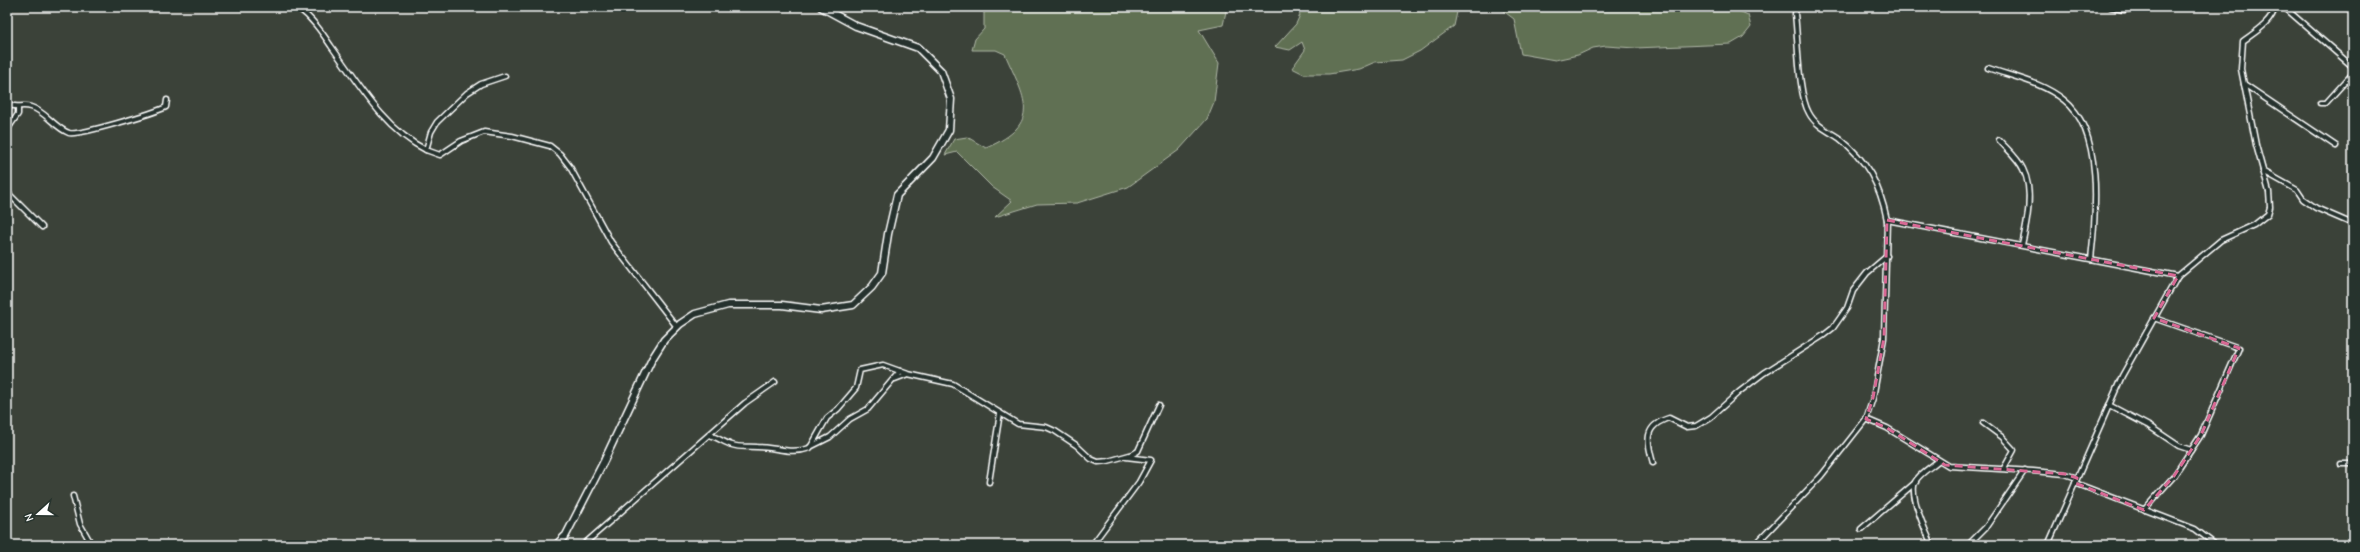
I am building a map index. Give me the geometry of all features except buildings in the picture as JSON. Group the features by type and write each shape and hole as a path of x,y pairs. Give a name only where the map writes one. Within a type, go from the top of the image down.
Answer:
{"main road":[{"path":"556,545 566,535 652,359 664,340 677,327 695,314 728,305 782,305 822,310 853,305 872,287 882,273 888,234 897,195 933,158 949,130 950,99 941,71 918,48 856,26 821,7"}],"street":[{"path":"297,7 316,23 372,102 389,122 412,143 426,150 440,154 461,141 484,132 512,136 550,146 560,154 570,167 611,242 677,327"},
{"path":"1755,545 1821,476 1866,419 1873,398 1884,338 1887,256 1886,220 1882,197 1872,173 1858,154 1820,126 1809,114 1803,101 1795,14 1796,7"},
{"path":"2111,7 2124,10 2139,7"},
{"path":"2048,545 2122,376 2178,276 2221,240 2264,219 2270,207 2269,192 2263,171 2241,68 2243,41 2265,25 2274,15 2275,7"},
{"path":"2284,7 2353,67"},
{"path":"1988,68 2050,91 2064,99 2079,117 2089,142 2096,198 2092,259"},
{"path":"2320,102 2326,103 2353,73"},
{"path":"426,150 433,128 452,108 481,84 505,76"},
{"path":"2244,84 2336,146"},
{"path":"7,104 18,108 32,107 63,130 74,134 137,118 166,107 167,100"},
{"path":"7,130 18,114 18,108"},
{"path":"1999,140 2022,167 2026,174 2028,206 2022,245"},
{"path":"2353,170 2353,175"},
{"path":"2263,171 2297,190 2303,199 2316,208 2353,224"},
{"path":"7,192 42,227"},
{"path":"1886,220 2178,276"},
{"path":"1653,463 1647,443 1651,429 1658,422 1669,418 1687,426 1696,426 1711,417 1745,387 1833,328 1846,308 1853,291 1867,273 1887,256"},
{"path":"2353,270 2353,279"},
{"path":"2144,510 2174,476 2201,435 2239,348 2201,333 2154,318"},
{"path":"810,448 827,418 838,409 856,388 860,370 879,365 908,374 953,384 1018,424 1046,427 1055,431 1076,445 1091,459 1103,462 1133,454 1142,446 1159,405"},
{"path":"709,434 730,445 742,447 758,447 788,452 810,448 830,437 850,420 868,410 895,380 900,371"},
{"path":"895,380 908,374"},
{"path":"583,545 745,403 775,382"},
{"path":"2109,405 2149,426 2179,446 2190,450"},
{"path":"988,482 1000,413"},
{"path":"1866,419 1887,428 1938,461 1949,466 2004,468 2065,474 2077,478"},
{"path":"1983,423 2002,436 2014,450 2004,468"},
{"path":"1092,545 1139,482 1150,460 1123,457"},
{"path":"1861,529 1938,461"},
{"path":"2341,464 2353,464"},
{"path":"1968,545 1986,527 2025,470"},
{"path":"1916,481 1915,497 1932,545"},
{"path":"2075,483 2195,529 2216,545"},
{"path":"73,496 80,524 92,545"}],"highlighted area":[{"path":"1887,220 2178,276 2154,318 2239,348 2201,435 2174,476 2144,510 2075,483 2077,478 2065,474 1945,465 1887,428 1866,419 1873,398 1884,338"}],"green space":[{"path":"984,7 1227,7 1223,25 1199,30 1219,63 1214,102 1207,119 1179,150 1128,187 1077,203 1037,204 995,217 1012,201 992,187 957,152 945,155 954,139 967,137 986,148 1004,139 1016,129 1023,119 1023,96 1005,54 996,50 972,50 975,39 984,29"},
{"path":"1297,7 1456,7 1457,12 1454,26 1420,51 1402,60 1375,62 1359,69 1329,74 1304,74 1292,68 1305,50 1302,42 1290,50 1275,47 1296,24 1300,15"},
{"path":"1498,7 1738,7 1739,11 1748,15 1751,27 1743,37 1731,44 1635,48 1606,46 1593,48 1578,55 1555,60 1521,54 1514,19"}]}
